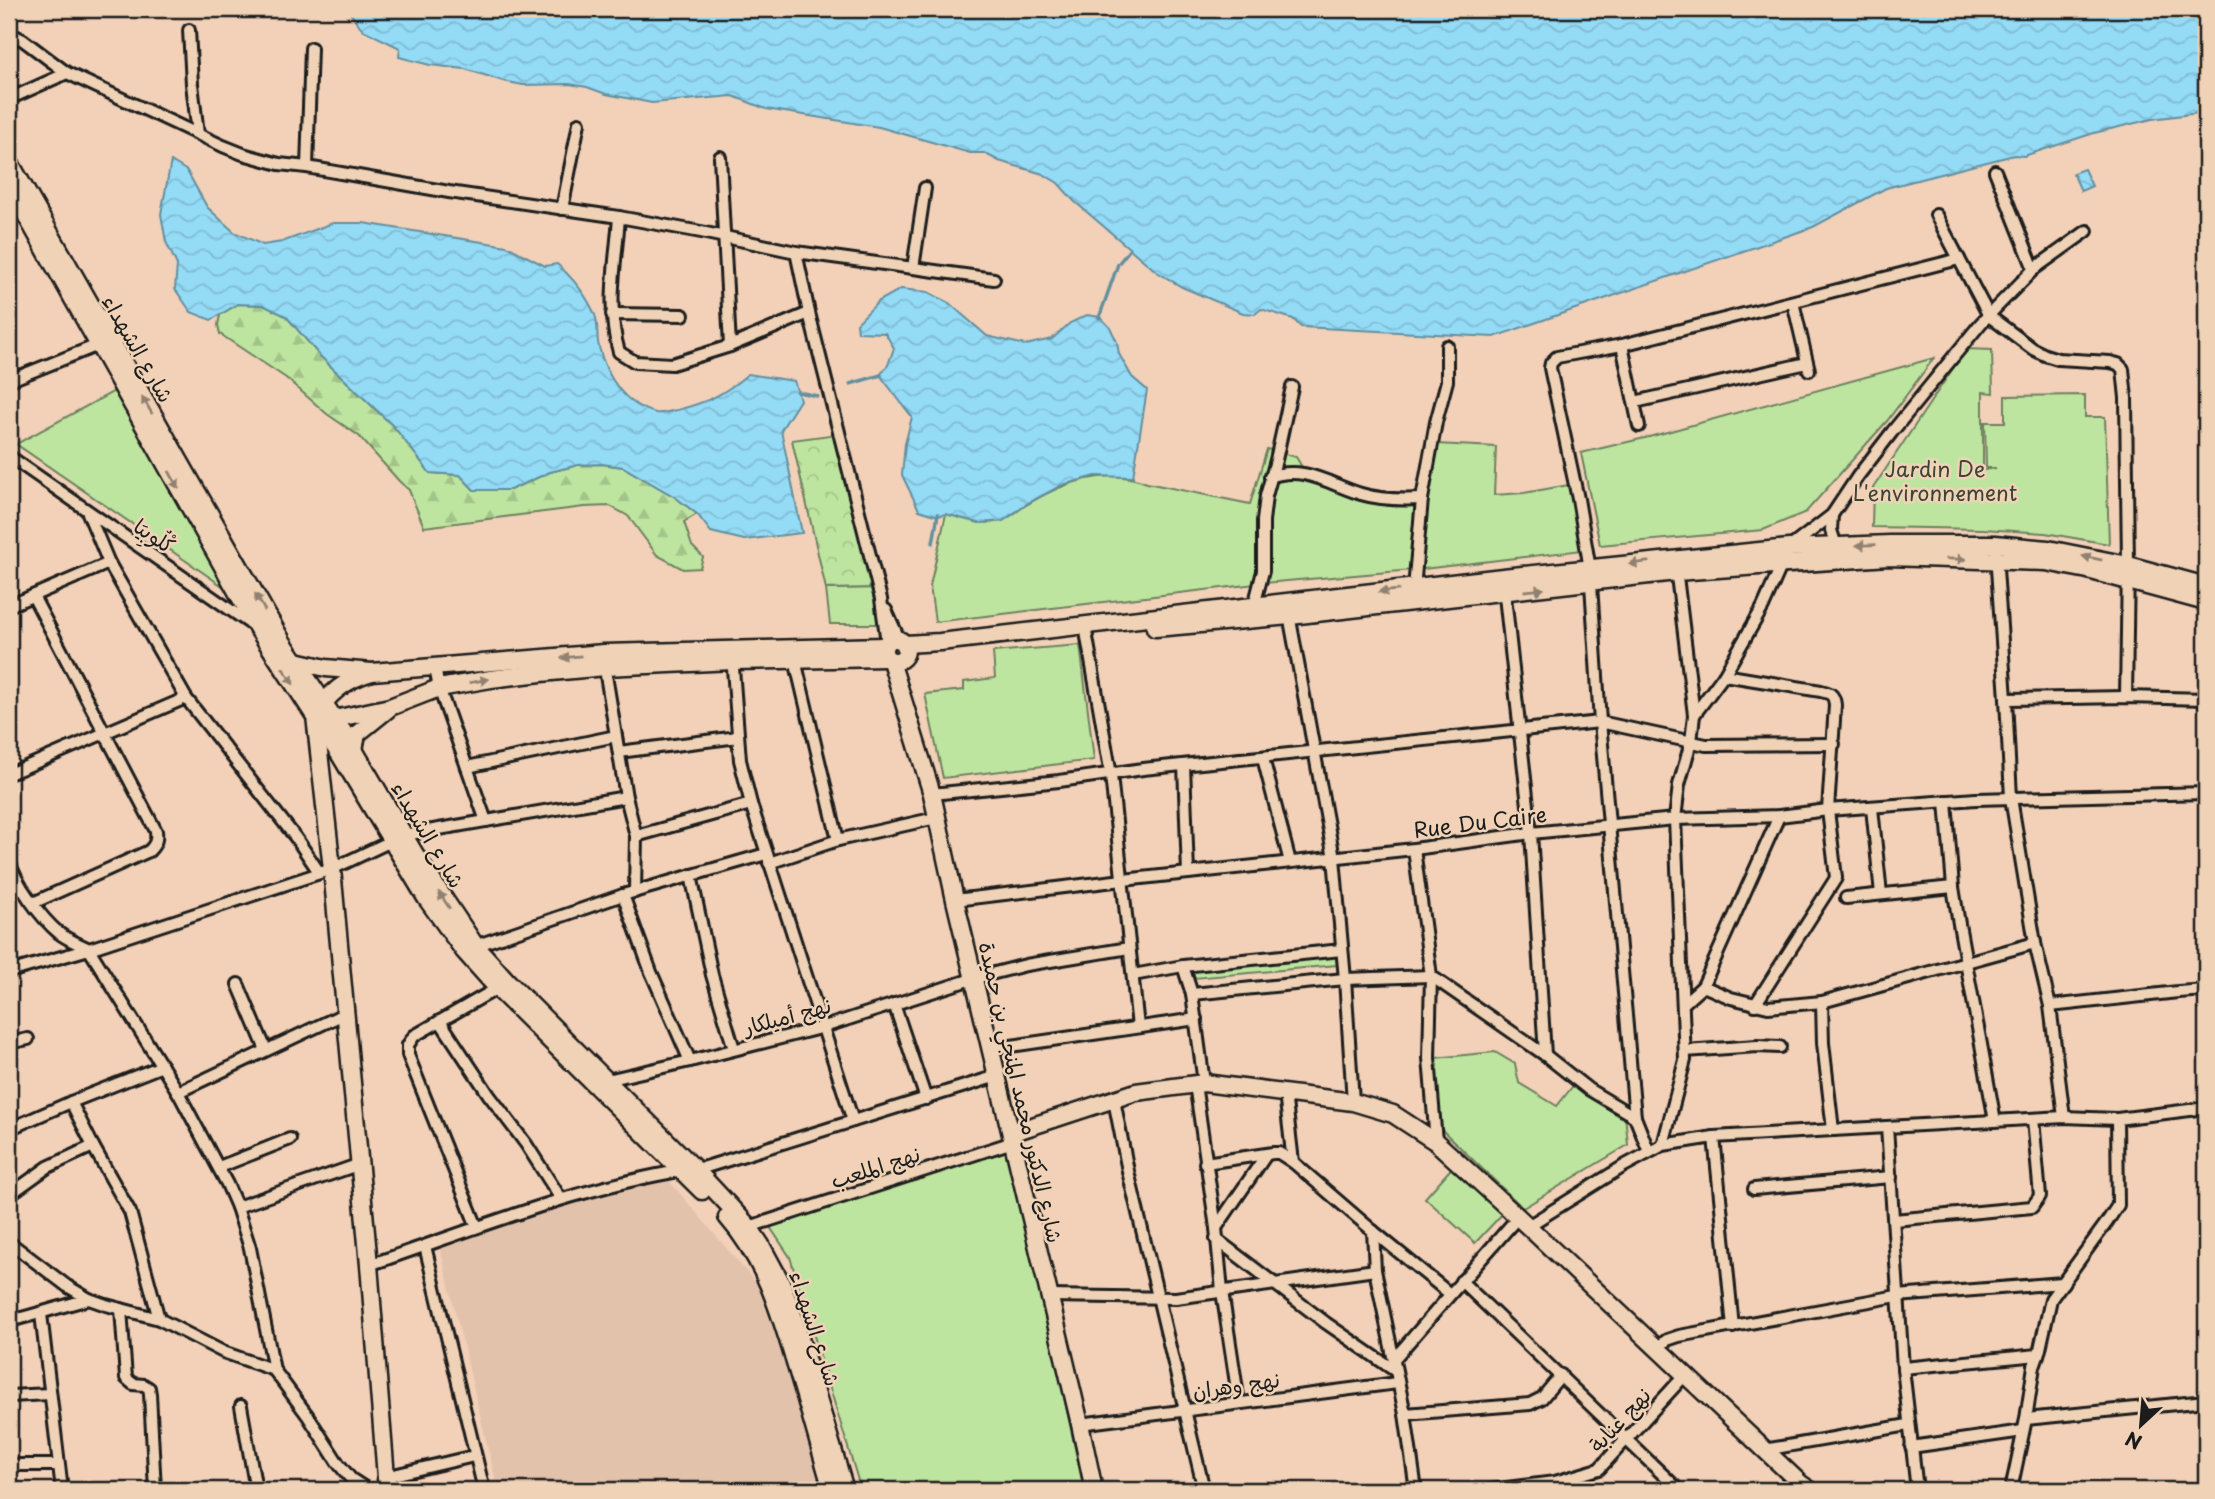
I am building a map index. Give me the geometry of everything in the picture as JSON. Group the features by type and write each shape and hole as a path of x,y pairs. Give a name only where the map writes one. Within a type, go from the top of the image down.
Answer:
{"street":[{"path":"189,30 198,134"},
{"path":"9,33 23,40 67,73 243,154 279,164 619,217 796,252 994,279"},
{"path":"307,167 311,48"},
{"path":"9,99 67,73"},
{"path":"562,208 579,123"},
{"path":"720,157 730,346"},
{"name":"شارع الشهداء","path":"9,162 296,661 323,715 413,863 426,898 503,985 687,1169 749,1227 793,1315 845,1490"},
{"path":"1995,171 2034,269"},
{"name":"شارع الشهداء","path":"9,185 258,629 323,715 354,750 398,837"},
{"path":"913,268 925,188"},
{"path":"1936,215 1989,316 2045,355 2058,359 2110,362 2123,369 2126,398 2128,573 2126,697"},
{"path":"619,217 613,334 619,352 635,362 672,364 730,346 809,313"},
{"path":"1694,715 1724,675 1763,607 1790,548 1832,515 1892,432 1989,316 2034,269 2087,231"},
{"path":"796,252 895,651"},
{"path":"1648,1152 1635,1117 1600,722 1590,576 1551,363 1556,357 1622,345 1959,259"},
{"path":"1635,402 1808,367 1793,302"},
{"path":"612,314 683,315"},
{"path":"9,377 13,379 98,345"},
{"path":"1622,345 1639,426"},
{"path":"1414,589 1422,499 1436,422 1447,381 1447,346"},
{"path":"1254,606 1263,571 1263,521 1270,477 1292,387"},
{"name":"كْلُوبِيَا","path":"9,456 258,629 282,640"},
{"path":"1270,477 1282,472 1303,473 1371,496 1403,500 1422,499"},
{"path":"88,513 109,563 187,698 296,838 326,871"},
{"path":"1832,515 1831,530 1836,546"},
{"path":"732,655 795,660 895,651 1590,576 1790,548 1890,544 1996,552 2206,586"},
{"path":"1675,566 1782,564 1996,552"},
{"path":"1996,552 2011,798 2035,943 2050,1006 2064,1117"},
{"path":"9,604 109,563"},
{"path":"1663,1145 1683,1069 1685,1051 1675,819 1679,785 1691,742 1694,715 1675,566"},
{"path":"2128,573 2206,602"},
{"path":"1085,630 1254,606 1288,609 1414,589 1504,585"},
{"path":"1504,585 1531,833 1545,1055"},
{"path":"33,596 156,831 155,843 149,850 33,903"},
{"path":"1288,609 1334,858 1353,1102"},
{"path":"1085,630 1111,775 1138,1027"},
{"path":"296,661 326,668 372,672 604,660 895,651"},
{"name":"شارع الدكتور محمد المنجي بن حميدة","path":"895,651 905,705 932,794 1094,1490"},
{"path":"732,655 740,760 751,804 853,1121"},
{"path":"323,715 390,707 439,688 604,660"},
{"path":"604,660 626,797 636,836 629,894 651,972 690,1061"},
{"path":"795,660 838,840"},
{"path":"435,668 439,688 486,821"},
{"path":"372,672 350,679 323,715 326,871 346,1013 386,1484 474,1456"},
{"path":"1724,675 1830,694 1835,705 1828,810 1836,878 1755,1005"},
{"path":"9,774 187,698"},
{"path":"2006,699 2206,699"},
{"path":"354,750 357,734 390,707"},
{"path":"932,794 1600,722 1720,747 1834,744"},
{"path":"467,767 616,736"},
{"path":"619,752 738,737"},
{"path":"1263,758 1290,862"},
{"path":"1184,765 1188,873"},
{"name":"Rue Du Caire","path":"955,900 1414,849 1531,833 1675,819 1779,816 1946,801 2206,793"},
{"path":"9,972 89,949 326,871 398,837 626,797"},
{"path":"1946,801 1953,887 1995,1121"},
{"path":"636,836 751,804"},
{"path":"1872,808 1881,894"},
{"path":"1684,1003 1703,986 1779,816"},
{"path":"470,948 691,875 936,818"},
{"path":"1414,849 1432,976 1429,1058 1436,1142"},
{"path":"10,865 33,903 57,931 70,941 89,949 178,1092 219,1167 237,1207 257,1282 274,1370 338,1463 351,1479 368,1490"},
{"path":"691,875 712,975 734,1049"},
{"path":"1846,898 1953,887"},
{"path":"1703,986 1755,1005 1781,1006 1822,1002 2035,943"},
{"name":"نهج أميلكار","path":"607,1080 824,1027 975,978 1026,965 1129,948"},
{"path":"1133,975 1183,965 1342,950"},
{"path":"1183,965 1196,1019 1205,1163 1239,1403"},
{"path":"1192,994 1345,979 1432,976 1545,1055 1588,1089 1635,1117"},
{"path":"238,984 266,1050"},
{"path":"477,1227 408,1055 408,1045 410,1040 440,1021 503,985"},
{"name":"شارع الشهداء","path":"503,985 607,1080 687,1169 769,1270 832,1490"},
{"path":"2050,1006 2206,990"},
{"path":"1822,1002 1823,1043 1833,1130"},
{"path":"894,1004 926,1099"},
{"path":"178,1092 346,1013"},
{"path":"990,1049 1196,1019"},
{"path":"440,1021 561,1199"},
{"path":"9,1044 28,1039"},
{"path":"1685,1051 1780,1047"},
{"path":"9,1129 162,1066"},
{"path":"369,1265 561,1199 687,1169 706,1167 997,1076"},
{"path":"1012,1138 1136,1092 1200,1084 1353,1102 1393,1114 1436,1142 1804,1488"},
{"path":"1285,1093 1293,1162"},
{"path":"1114,1100 1128,1171 1205,1490"},
{"path":"71,1102 130,1212 159,1319"},
{"path":"1394,1364 1461,1281 1523,1222 1663,1145 1714,1137 1887,1126 2064,1117 2117,1119 2206,1108"},
{"path":"1894,1220 2032,1208 2040,1196 2034,1119"},
{"path":"2011,1490 2034,1366 2051,1299 2118,1205 2117,1119"},
{"path":"1887,1126 1903,1368 1917,1490"},
{"path":"1714,1137 1733,1327"},
{"name":"نهج الملعب","path":"749,1227 1012,1138"},
{"path":"219,1167 290,1139"},
{"path":"9,1195 48,1167 93,1146"},
{"path":"1205,1163 1279,1153 1450,1294"},
{"path":"1216,1234 1266,1155"},
{"path":"237,1207 360,1164"},
{"path":"1754,1189 1891,1177"},
{"path":"1373,1231 1375,1269 1405,1414 1416,1490"},
{"path":"1216,1234 1326,1323 1394,1364"},
{"path":"9,1242 67,1286 89,1299 159,1319 223,1352 274,1370"},
{"path":"425,1246 484,1490"},
{"path":"1049,1296 1160,1299 1192,1297 1375,1269"},
{"path":"1461,1281 1679,1490"},
{"path":"1657,1348 1679,1336 1898,1296 2063,1283"},
{"path":"9,1321 89,1299"},
{"path":"121,1309 126,1378 133,1384 149,1388 155,1490"},
{"path":"41,1314 62,1490"},
{"path":"1903,1368 2038,1355"},
{"path":"1405,1414 1530,1404 1542,1398 1561,1375"},
{"name":"نهج عنابة","path":"1490,1490 1559,1486 1598,1469 1685,1375"},
{"name":"نهج وهران","path":"1080,1424 1397,1383"},
{"path":"9,1396 50,1394"},
{"path":"1911,1447 2024,1425 2206,1401"},
{"path":"241,1406 256,1490"},
{"path":"1764,1450 1908,1425"},
{"path":"9,1465 58,1465"}],"shaded area":[{"path":"660,1170 769,1298 822,1490 498,1490 439,1244"}],"green space":[{"path":"238,304 263,305 286,316 320,356 394,427 430,473 460,475 474,490 510,490 550,472 578,465 623,467 675,497 697,514 684,522 692,546 703,557 700,568 683,569 657,555 628,516 610,506 424,527 409,490 359,436 327,414 286,378 220,334 220,315"},
{"name":"Jardin De L'environnement","path":"1966,349 1992,350 1993,393 1983,392 1983,470 1996,468 1986,468 1985,422 2005,422 2005,396 2085,395 2085,417 2105,417 2109,544 2045,533 1872,527 1873,488"},
{"path":"1934,358 1887,421 1806,512 1763,530 1600,545 1581,453 1649,437"},
{"path":"120,388 240,598 16,444"},
{"path":"837,434 874,588 826,589 792,440"},
{"path":"1436,444 1496,447 1494,495 1569,485 1583,550 1423,569 1264,583 935,622 930,586 946,514 979,522 1000,521 1070,483 1116,476 1250,504 1267,449 1296,457 1310,480 1358,499 1390,506 1425,499"},
{"path":"874,588 881,624 830,624 826,589"},
{"path":"1080,645 1094,760 943,778 925,694 964,690 964,682 995,678 993,652"},
{"path":"1334,945 1337,965 1194,978 1194,962"},
{"path":"1495,1052 1515,1064 1519,1083 1557,1106 1576,1082 1625,1114 1628,1145 1523,1208 1440,1128 1435,1058"},
{"path":"1010,1146 1084,1490 861,1490 790,1257 766,1221"},
{"path":"1456,1163 1506,1210 1475,1243 1425,1198"}],"water":[{"path":"347,9 2206,9 2206,112 2152,119 2094,133 2024,156 2014,155 1886,188 1813,227 1494,337 1301,327 1293,319 1261,309 1255,314 1243,313 1182,287 1157,272 1074,201 1058,183 1043,174 999,161 984,153 970,153 879,127 766,109 733,96 652,103 606,94 587,87 569,84 523,85 465,69 430,65 399,57 400,48 363,30"},
{"path":"171,161 187,171 207,207 234,232 263,245 282,242 333,223 363,223 507,246 545,266 557,264 579,287 591,307 596,319 602,358 612,379 635,404 656,413 677,410 715,397 748,374 794,381 800,400 781,430 802,533 744,540 711,532 697,514 675,497 623,467 578,465 550,472 510,490 474,490 460,475 430,473 394,427 320,356 286,316 263,305 238,304 211,320 191,312 175,289 177,265 166,242 161,214"},
{"path":"2084,169 2092,186 2081,191 2073,173"},
{"path":"901,289 928,292 949,303 987,336 1025,345 1052,339 1070,323 1087,315 1100,317 1110,327 1119,354 1132,377 1147,390 1133,477 1096,476 1062,485 1028,503 1003,521 979,523 919,510 902,475 905,444 912,417 880,375 888,365 894,348 885,333 858,332 857,323 879,301"}],"waterway":[{"path":"1099,318 1118,264 1130,249"},
{"path":"850,384 881,375"},
{"path":"798,392 817,396"},
{"path":"933,543 938,514"}]}
